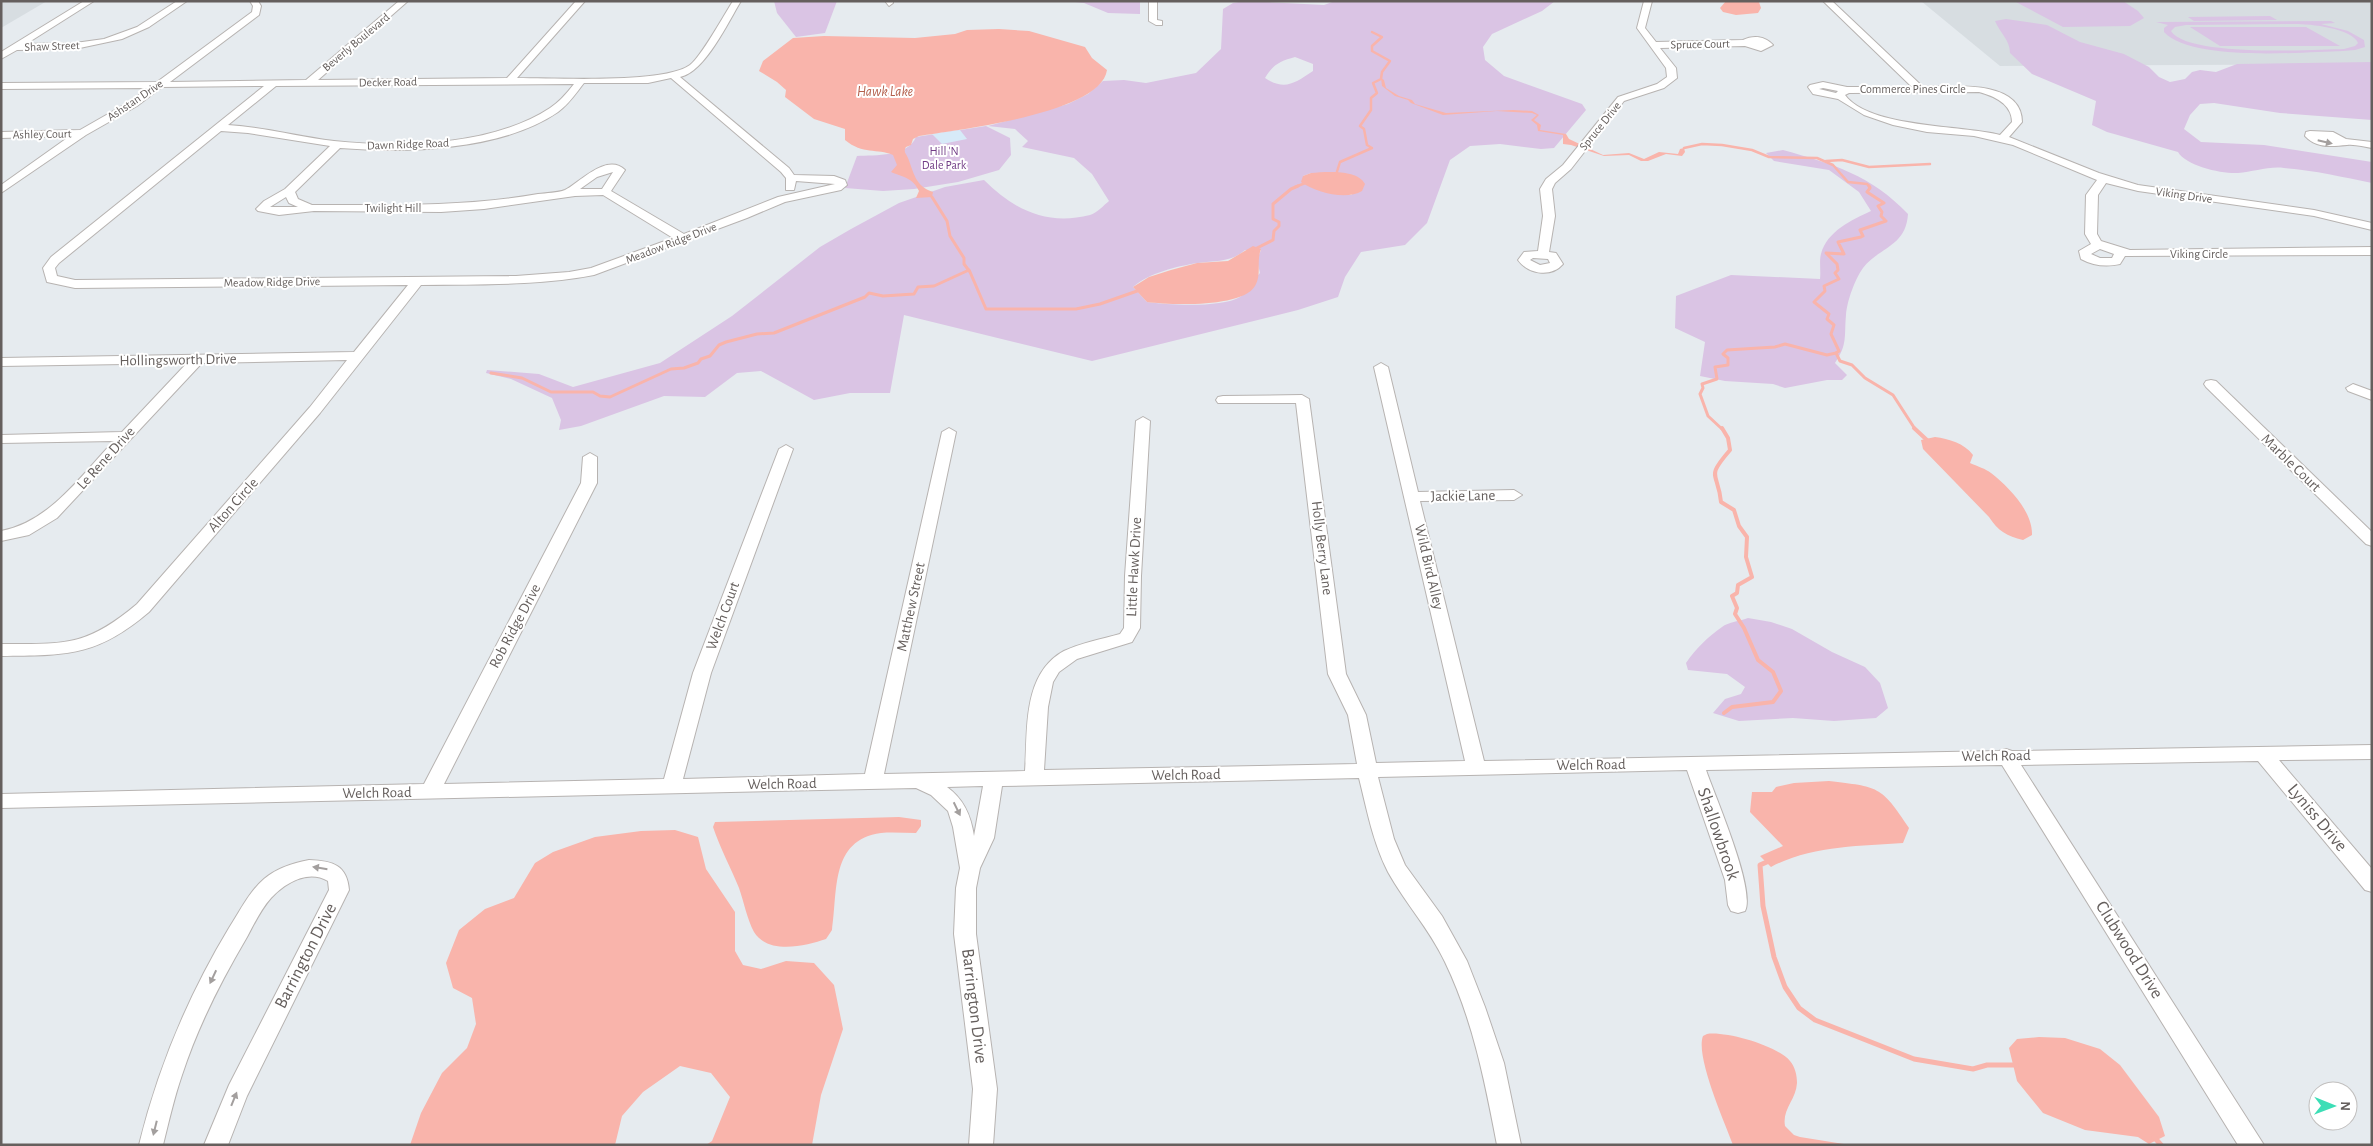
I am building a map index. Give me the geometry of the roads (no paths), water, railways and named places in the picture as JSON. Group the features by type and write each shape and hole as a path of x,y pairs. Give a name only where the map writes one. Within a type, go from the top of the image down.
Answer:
{"street":[{"path":"1,56 90,1"},
{"name":"Shaw Street","path":"15,48 90,44 101,47 112,46 123,41 120,37 142,28 182,1"},
{"name":"Ashstan Drive","path":"1,190 82,133 121,111 159,85 256,13 257,6 254,1"},
{"name":"Beverly Boulevard","path":"309,83 404,1"},
{"path":"509,82 581,1"},
{"name":"Decker Road","path":"1,86 630,82 674,76 690,70 700,61 737,1"},
{"path":"1152,1 1153,21 1159,24"},
{"name":"Spruce Drive","path":"1543,254 1549,216 1546,189 1550,181 1567,167 1614,105 1622,98 1665,85 1671,80 1672,69 1642,28 1641,22 1648,1"},
{"path":"1826,1 1920,89"},
{"name":"Spruce Court","path":"1653,45 1746,44"},
{"path":"674,76 785,170 791,178 791,186 788,195 782,200"},
{"name":"Dawn Ridge Road","path":"219,128 337,145 433,144 477,139 527,124 555,110 580,82"},
{"name":"Meadow Ridge Drive","path":"274,84 56,260 49,268 51,279 74,284 516,280 569,276 621,262 782,200 837,188 841,185 841,182 834,180 791,178"},
{"name":"Commerce Pines Circle","path":"1920,89 1979,89 1999,95 2012,106 2018,118 2003,138 1899,124 1864,112 1844,93 1920,89"},
{"name":"Ashley Court","path":"1,135 82,133"},
{"name":"Viking Drive","path":"2003,138 2042,151 2071,167 2103,180 2138,188 2314,213 2372,227"},
{"path":"2344,142 2372,145"},
{"path":"311,208 279,212 262,209 268,203 289,191 337,145"},
{"name":"Twilight Hill","path":"570,191 607,169 620,170 605,192"},
{"path":"2103,180 2092,195 2091,220 2093,238 2099,245 2085,251 2085,256 2095,261 2109,262 2116,261 2121,253"},
{"path":"289,191 293,201 311,208"},
{"name":"Twilight Hill","path":"311,208 460,208 513,203 570,191 605,192 682,238"},
{"name":"Viking Circle","path":"2099,245 2121,253 2245,254 2372,251"},
{"name":"Alton Circle","path":"1,650 78,647 98,641 123,626 143,608 255,481 315,410 417,281"},
{"name":"Hollingsworth Drive","path":"1,362 356,356"},
{"name":"Le Rene Drive","path":"1,536 23,532 52,515 197,360"},
{"name":"Wild Bird Alley","path":"1381,367 1476,768"},
{"name":"Marble Court","path":"2211,384 2372,541"},
{"path":"2353,388 2372,396"},
{"name":"Holly Berry Lane","path":"1223,400 1302,399 1338,674 1358,715 1366,754 1367,770"},
{"name":"Little Hawk Drive","path":"1034,778 1039,707 1044,682 1053,668 1071,655 1126,638 1132,628 1132,576 1142,421"},
{"name":"Matthew Street","path":"873,782 949,432"},
{"path":"1,439 124,436"},
{"name":"Welch Court","path":"671,787 702,674 786,448"},
{"name":"Rob Ridge Drive","path":"430,792 589,484 590,458"},
{"name":"Jackie Lane","path":"1413,497 1514,495"},
{"name":"Welch Road","path":"1,801 2006,756 2372,752"},
{"name":"Lyniss Drive","path":"2262,753 2372,884"},
{"name":"Clubwood Drive","path":"2006,756 2252,1145"},
{"name":"Shallowbrook","path":"1694,763 1736,880 1738,905"},
{"path":"1367,770 1384,839 1397,870 1435,922 1456,962 1474,1007 1492,1063 1510,1145"},
{"name":"Barrington Drive","path":"981,1145 985,1089 965,934 966,888 970,868 984,838 994,780"},
{"name":"Barrington Drive","path":"920,781 939,789 952,800 960,812 970,868"},
{"name":"Barrington Drive","path":"151,1145 163,1096 186,1035 224,954 263,893 290,873 310,867 329,870 338,877 339,890 237,1093 216,1145"}],"water":[{"path":"1726,1 1764,1 1759,2 1761,8 1758,13 1736,15 1723,12 1720,8"},
{"name":"Hawk Lake","path":"999,29 1029,31 1085,47 1092,58 1107,70 1099,85 1080,98 1054,109 993,124 919,136 913,139 911,145 906,147 905,152 919,183 933,192 932,197 916,198 919,191 914,183 891,172 897,165 893,155 852,145 845,140 845,129 814,119 785,97 786,90 777,82 759,71 763,61 793,38 824,36 915,38 955,34 967,30"},
{"path":"1381,78 1384,80 1386,88 1399,96 1412,100 1415,104 1446,113 1513,110 1532,111 1539,115 1534,120 1541,125 1540,130 1566,134 1569,139 1603,155 1629,153 1644,159 1659,152 1678,154 1680,149 1684,148 1685,152 1682,156 1666,154 1648,161 1641,161 1629,155 1604,156 1563,144 1563,135 1538,131 1537,125 1531,120 1537,115 1532,113 1497,111 1443,115 1411,103 1408,100 1395,96 1382,86"},
{"path":"1341,172 1361,179 1365,184 1362,191 1355,194 1331,194 1314,189 1301,182 1303,176 1311,173"},
{"path":"1253,246 1261,249 1257,281 1248,293 1236,298 1221,302 1188,304 1147,302 1133,287 1149,277 1171,270 1197,263 1228,261"},
{"path":"1935,437 1951,440 1965,447 1973,455 1970,463 1989,472 2005,485 2019,501 2029,518 2032,535 2023,540 2008,535 1996,526 1923,449 1921,440"},
{"path":"1829,781 1868,787 1884,796 1892,803 1909,828 1903,843 1835,848 1802,855 1771,867 1760,856 1783,846 1750,812 1752,792 1772,792 1776,787 1794,783"},
{"path":"899,817 921,820 921,826 916,833 881,833 864,838 853,846 845,856 840,869 832,930 826,939 788,947 768,944 754,932 739,888 713,827 715,822"},
{"path":"675,830 698,837 706,869 735,912 735,951 743,965 761,969 786,961 814,963 834,985 843,1029 821,1095 812,1145 706,1145 712,1141 730,1097 711,1073 680,1066 643,1092 622,1116 615,1145 410,1145 421,1113 442,1073 467,1048 476,1024 472,998 453,988 446,963 459,930 485,909 514,898 535,863 553,852 595,837 641,831"},
{"path":"1707,1034 1738,1037 1763,1045 1784,1055 1793,1066 1797,1083 1794,1095 1785,1114 1785,1126 1794,1135 1800,1137 1850,1145 1733,1145 1712,1090 1703,1058 1703,1036"},
{"path":"2039,1037 2065,1038 2100,1049 2120,1065 2159,1117 2165,1136 2149,1144 2138,1137 2085,1130 2043,1113 2017,1081 2009,1048 2017,1039"}],"waterway":[{"path":"1335,178 1340,162 1372,148 1367,145 1364,129 1360,126 1371,110 1371,98 1377,93 1373,83 1381,79 1382,72 1390,61 1372,51 1372,46 1382,37 1372,32"},
{"path":"1684,148 1702,144 1722,145 1752,150 1769,157 1817,158 1833,165 1848,182 1867,184 1869,186"},
{"path":"1826,161 1842,160 1869,167 1930,164"},
{"path":"1295,187 1308,182"},
{"path":"1253,250 1273,240 1274,231 1279,226 1279,222 1273,219 1273,204 1291,189 1298,186"},
{"path":"1836,353 1839,351 1831,334 1834,325 1827,319 1829,314 1814,302 1825,291 1824,286 1839,279 1835,273 1838,270 1837,264 1826,253 1844,254 1838,242 1861,237 1863,236 1860,230 1886,221 1881,216 1882,212 1878,206 1884,203 1867,192 1870,188 1869,186"},
{"path":"932,197 947,221 950,236 964,258 964,264 969,270"},
{"path":"491,373 522,378 551,392 593,392 600,396 610,397 671,369 684,368 698,363 701,359 710,356 719,345 726,342 757,334 774,333 865,297 869,293 883,296 914,294 918,287 934,286 969,270"},
{"path":"969,270 986,309 1076,309 1100,304 1140,290"},
{"path":"1722,429 1708,416 1700,394 1703,388 1702,384 1717,379 1715,367 1728,365 1728,358 1723,354 1727,350 1775,347 1785,344 1827,355 1836,353"},
{"path":"1836,353 1840,361 1852,365 1865,378 1893,395 1915,429"},
{"path":"1722,428 1728,438 1730,450 1722,459 1715,471 1715,475 1721,502 1734,510 1739,526 1747,537 1746,557 1752,577 1738,585 1737,593 1732,596 1737,608 1735,614 1744,628 1758,660 1773,672 1781,691 1773,702 1732,707 1724,713"},
{"path":"1915,429 1928,441"},
{"path":"1769,861 1760,865 1763,906 1774,957 1785,987 1799,1008 1815,1020 1914,1059 1973,1069 1987,1065 2016,1065"},
{"path":"2154,1137 2161,1145"}],"park label":[{"name":"Hill 'N Dale Park","path":"944,158"}]}
